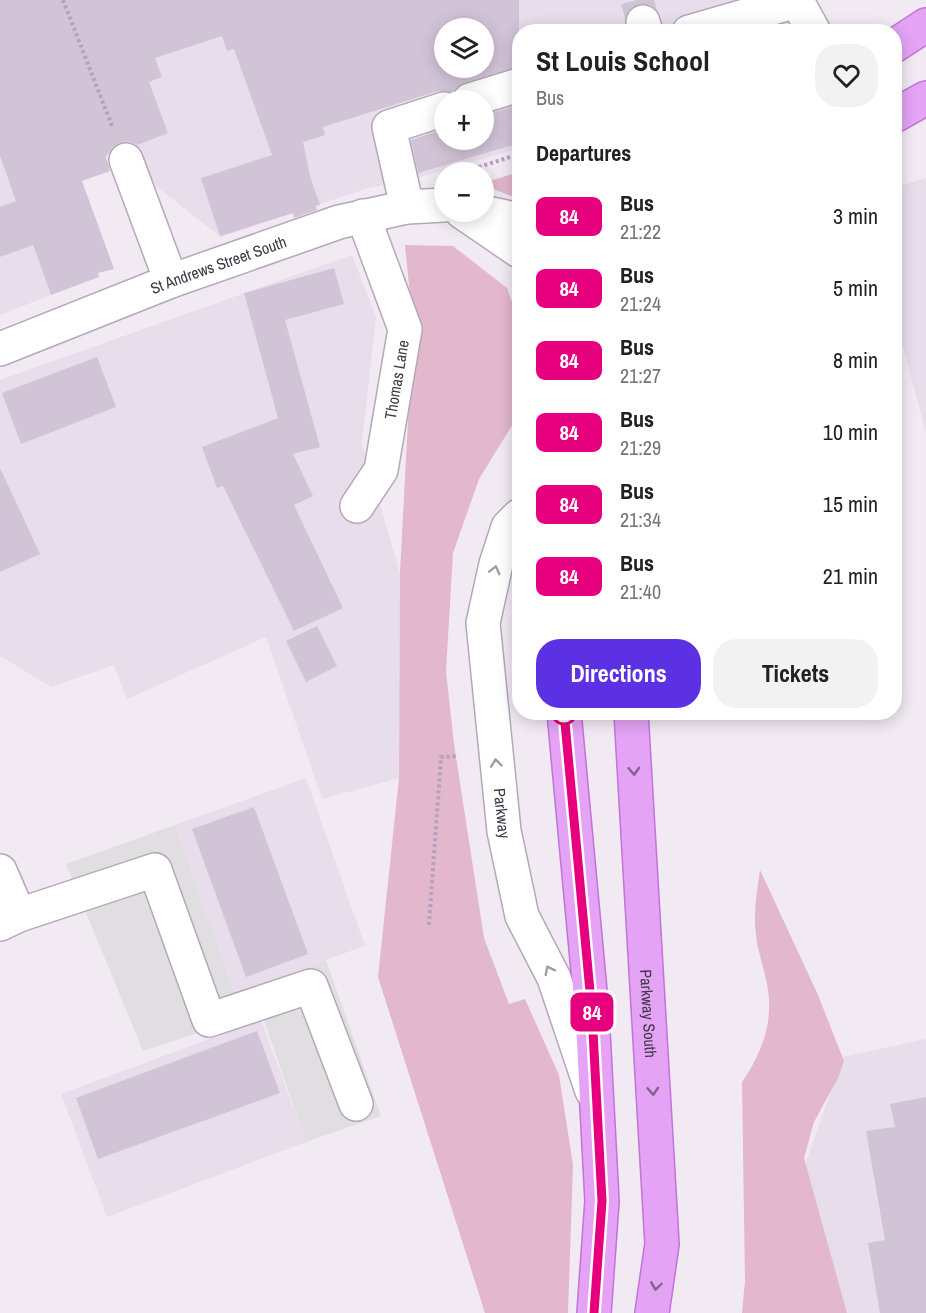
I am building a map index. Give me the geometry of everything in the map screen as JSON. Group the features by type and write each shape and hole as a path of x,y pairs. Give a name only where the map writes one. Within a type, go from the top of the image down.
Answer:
{"main road":[{"path":"902,40 926,25"},
{"path":"902,112 926,98"},
{"path":"565,720 592,1013 602,1201 594,1313"},
{"name":"Parkway South","path":"631,720 662,1244 652,1313"}],"street":[{"path":"717,24 797,1 810,24"},
{"path":"494,93 512,87"},
{"path":"406,207 389,127 434,112"},
{"path":"126,160 171,282"},
{"name":"St Andrews Street South","path":"0,349 171,282 339,222 406,207 434,206"},
{"path":"494,214 512,218"},
{"name":"Thomas Lane","path":"357,506 381,470 405,329 363,216"},
{"path":"477,222 512,246"},
{"name":"Parkway","path":"512,523 508,527 496,564 483,622 504,831 522,916 554,978 597,1104"},
{"path":"0,872 9,920 155,870 209,1020 311,986 356,1104"}],"path":[{"path":"63,0 126,160"},
{"path":"494,162 512,156"},
{"path":"429,925 441,757 495,754"}],"shaded area":[{"path":"0,0 752,0 722,24 512,24 512,150 472,162 434,162 434,173 368,188 221,237 130,166"},
{"path":"0,156 51,295 0,315"},
{"path":"512,174 512,196 494,189 494,180"},
{"path":"926,178 926,432 902,344 902,186"},
{"path":"405,245 453,246 507,288 512,302 512,425 479,479 453,553 446,671 454,744 484,938 509,1004 525,999 559,1075 573,1165 568,1313 485,1313 378,977 399,778 400,573 413,326"},
{"path":"352,255 376,317 362,443 400,573 399,778 322,799 266,637 127,699 114,665 51,687 0,656 0,380"},
{"path":"306,778 365,946 234,992 175,825"},
{"path":"175,825 234,992 326,960 381,1116 306,1142 261,1012 143,1051 66,864"},
{"path":"760,870 818,995 844,1061 838,1078 814,1122 804,1158 847,1313 742,1313 745,1281 742,1082 763,1043 769,1010 768,991 755,927"},
{"path":"261,1020 306,1142 107,1217 61,1094"},
{"path":"926,1039 926,1313 827,1313 798,1185 843,1057"}],"building":[{"path":"0,0 519,0 519,24 512,24 512,69 494,74 494,18 434,18 434,78 479,78 465,82 455,90 434,90 434,92 323,127 325,135 303,142 310,176 320,205 316,206 317,210 294,218 293,213 220,236 201,178 272,155 234,49 227,51 222,36 155,58 162,77 149,82 168,133 137,145 129,141 119,143 106,157 110,171 82,181 114,269 98,273 99,277 51,295 33,245 0,257 0,207 16,201 0,156"},
{"path":"512,107 512,145 455,162 434,162 434,168 418,173 411,140 434,132 434,150 494,150 494,113"},
{"path":"334,268 344,304 285,320 320,447 293,454 313,496 294,505 343,608 294,631 223,486 217,488 202,447 278,418 244,293"},
{"path":"97,357 116,407 21,444 2,393"},
{"path":"0,468 40,554 0,572"},
{"path":"317,626 337,666 306,682 286,641"},
{"path":"254,807 308,954 246,977 192,829"},
{"path":"257,1031 280,1093 98,1159 76,1098"},
{"path":"926,1097 926,1313 880,1313 868,1243 885,1240 866,1131 895,1127 890,1104"}],"tunnel":[{"path":"637,0 643,22"}],"bus line":[{"name":"84","path":"565,720 592,1013 602,1201 594,1313"}]}
